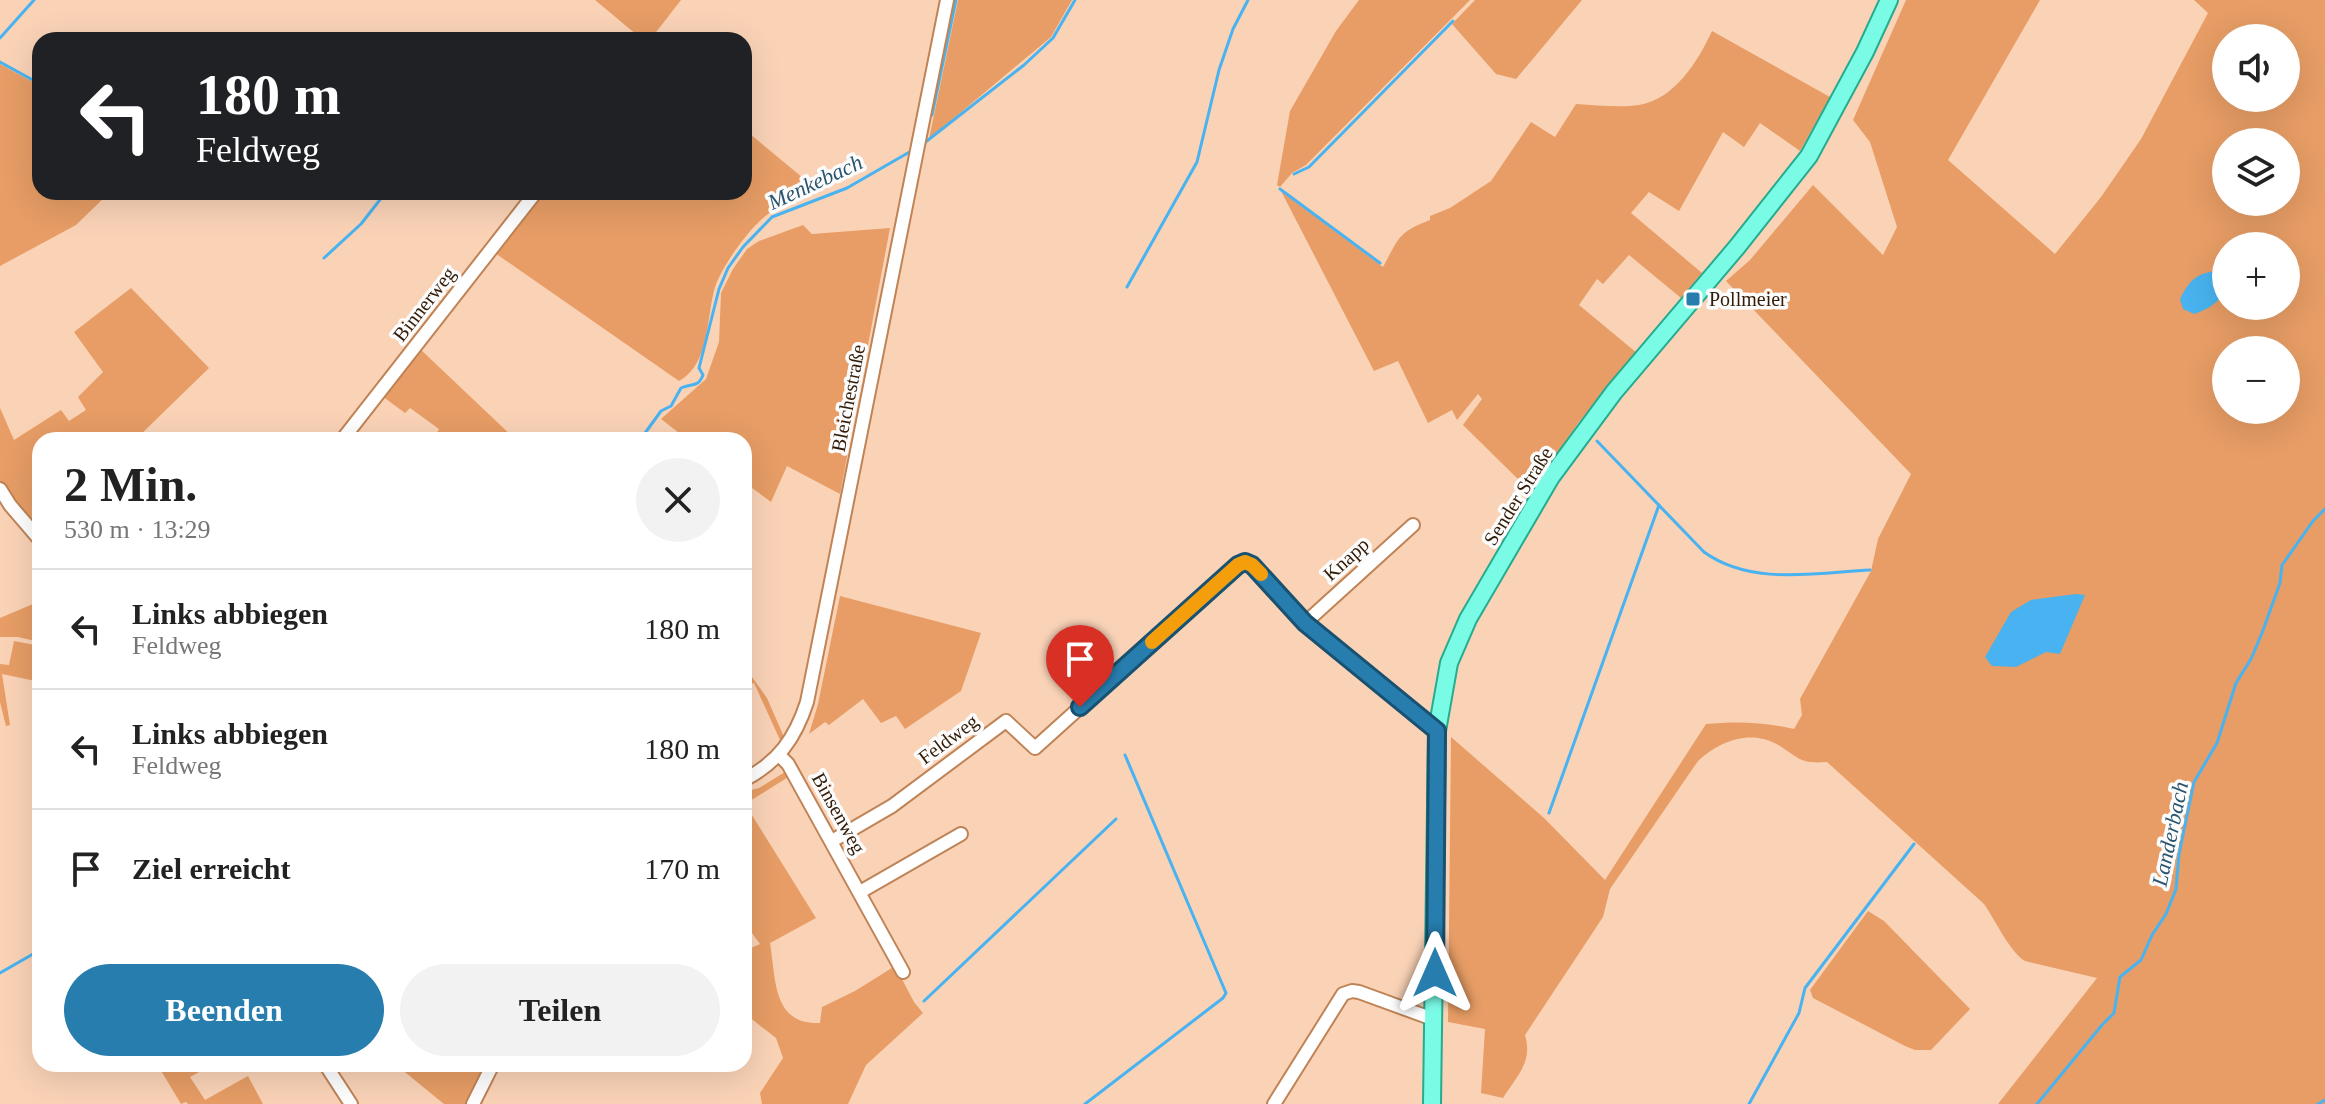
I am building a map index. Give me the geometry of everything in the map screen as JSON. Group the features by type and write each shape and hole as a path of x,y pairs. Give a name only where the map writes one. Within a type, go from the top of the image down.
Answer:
{"main road":[{"name":"Sender Straße","path":"1432,1104 1437,731 1449,663 1468,619 1551,477 1607,402 1799,171 1828,123 1889,0"}],"street":[{"name":"Bleichestraße","path":"752,775 780,756 796,730 807,702 947,0"},
{"name":"Binnerweg","path":"348,432 530,200"},
{"path":"0,489 32,531"},
{"name":"Knapp","path":"1305,623 1413,525"},
{"name":"Feldweg","path":"832,841 892,806 1006,721 1035,748 1245,562 1252,565 1305,623 1437,731"},
{"name":"Binsenweg","path":"780,756 788,764 832,841 903,972"},
{"path":"860,892 961,834"},
{"path":"1274,1104 1343,994 1359,992 1433,1019"},
{"path":"330,1072 351,1104"},
{"path":"473,1104 489,1072"}],"shaded area":[{"path":"595,0 681,0 656,32 633,32"},
{"path":"958,0 1072,0 1051,37 929,139"},
{"path":"1359,0 1470,0 1306,165 1292,173 1280,187 1277,185 1290,111 1336,31"},
{"path":"1475,0 1582,0 1516,79 1496,74 1452,24"},
{"path":"1906,0 2040,0 1948,160 2055,254 2101,197 2141,139 2208,13 2194,0 2325,0 2325,1104 1998,1104 2097,978 2025,961 2008,943 1984,904 1827,762 1806,761 1758,738 1736,739 1698,761 1610,889 1603,917 1525,1035 1527,1053 1518,1076 1503,1098 1481,1093 1485,1029 1448,1022 1451,737 1544,818 1605,880 1706,724 1750,723 1794,729 1802,715 1800,699 1871,571 1878,539 1911,474 1726,281 1750,260 1813,185 1883,255 1897,227 1870,142 1853,120"},
{"path":"1712,31 1830,97 1800,151 1760,123 1744,147 1723,132 1679,211 1649,192 1631,213 1702,273 1681,298 1629,255 1603,284 1597,279 1579,305 1637,353 1578,423 1531,492 1463,425 1482,399 1478,394 1457,420 1452,410 1428,423 1398,361 1374,371 1281,191 1383,267 1405,232 1430,220 1430,216 1450,208 1491,181 1531,122 1555,137 1576,104 1639,105 1664,95 1684,77"},
{"path":"0,64 32,82 32,200 102,200 76,225 0,266"},
{"path":"752,136 820,192 774,210 740,244 715,287 702,352 689,373 679,381 495,253 537,200 752,200"},
{"path":"803,225 812,234 890,228 840,494 787,466 771,502 752,488 752,432 678,432 661,419 706,379 719,342 721,293 747,249 759,241"},
{"path":"131,288 209,368 143,432 32,432 32,524 13,504 0,481 0,408 14,440 61,410 69,421 86,410 78,397 103,372 74,332"},
{"path":"419,348 508,432 437,432 439,429 410,408 405,413 382,396"},
{"path":"840,596 981,633 961,691 905,729 896,716 881,723 863,699 829,725 825,722 809,734"},
{"path":"32,604 32,640 0,637 0,618"},
{"path":"14,641 32,644 32,680 2,674 10,725 6,726 0,702 0,664 9,665"},
{"path":"752,677 767,698 784,737 780,740"},
{"path":"785,772 790,776 752,800 752,790"},
{"path":"752,815 816,918 770,943 776,985 785,1008 804,1022 820,1023 822,1007 895,966 923,1013 866,1065 848,1104 762,1104 760,1093 783,1058 776,1038 752,1019 752,948 760,944 752,933"},
{"path":"1868,911 1884,921 1970,1009 1931,1050 1915,1050 1905,1046 1813,998 1810,990"},
{"path":"162,1072 199,1072 190,1077 205,1100 248,1076 263,1104 186,1102 181,1104"},
{"path":"405,1072 481,1072 465,1104 444,1104"}],"water":[{"path":"2212,272 2212,305 2194,314 2183,309 2180,299 2190,282"},
{"path":"2085,595 2060,654 2046,652 2016,667 1992,666 1985,657 2011,612 2031,600"}],"waterway":[{"path":"0,38 34,0"},
{"path":"932,115 956,0"},
{"name":"Menkebach","path":"923,144 1024,65 1053,38 1075,0"},
{"path":"1127,287 1197,162 1219,70 1233,29 1248,0"},
{"path":"1294,174 1309,167 1453,21"},
{"path":"0,62 32,80"},
{"name":"Menkebach","path":"646,432 661,411 671,406 681,388 697,384 701,379 703,375 699,368 719,289 728,268 743,247 772,217 847,188 913,150"},
{"path":"1280,189 1380,263"},
{"path":"324,258 361,224 380,200"},
{"path":"1597,441 1704,552 1722,563 1742,570 1784,575 1870,570"},
{"path":"1549,813 1659,505"},
{"name":"Landerbach","path":"2037,1104 2114,1013 2120,977 2141,960 2166,914 2176,889 2179,854 2194,782 2217,743 2236,683 2262,633 2280,583 2282,565 2325,509"},
{"path":"1085,1104 1226,993 1125,755"},
{"path":"924,1001 1116,819"},
{"path":"1749,1104 1799,1013 1805,988 1914,844"},
{"name":"Menkebach","path":"0,973 32,955"},
{"path":"2318,1104 2325,1100"}],"slow traffic":[{"path":"1152,642 1238,565 1245,562 1261,574"}],"place":[{"name":"Pollmeier","path":"1693,299"}],"route":[{"path":"1080,707 1238,565 1245,562 1252,565 1305,623 1437,731 1435,973"}]}
